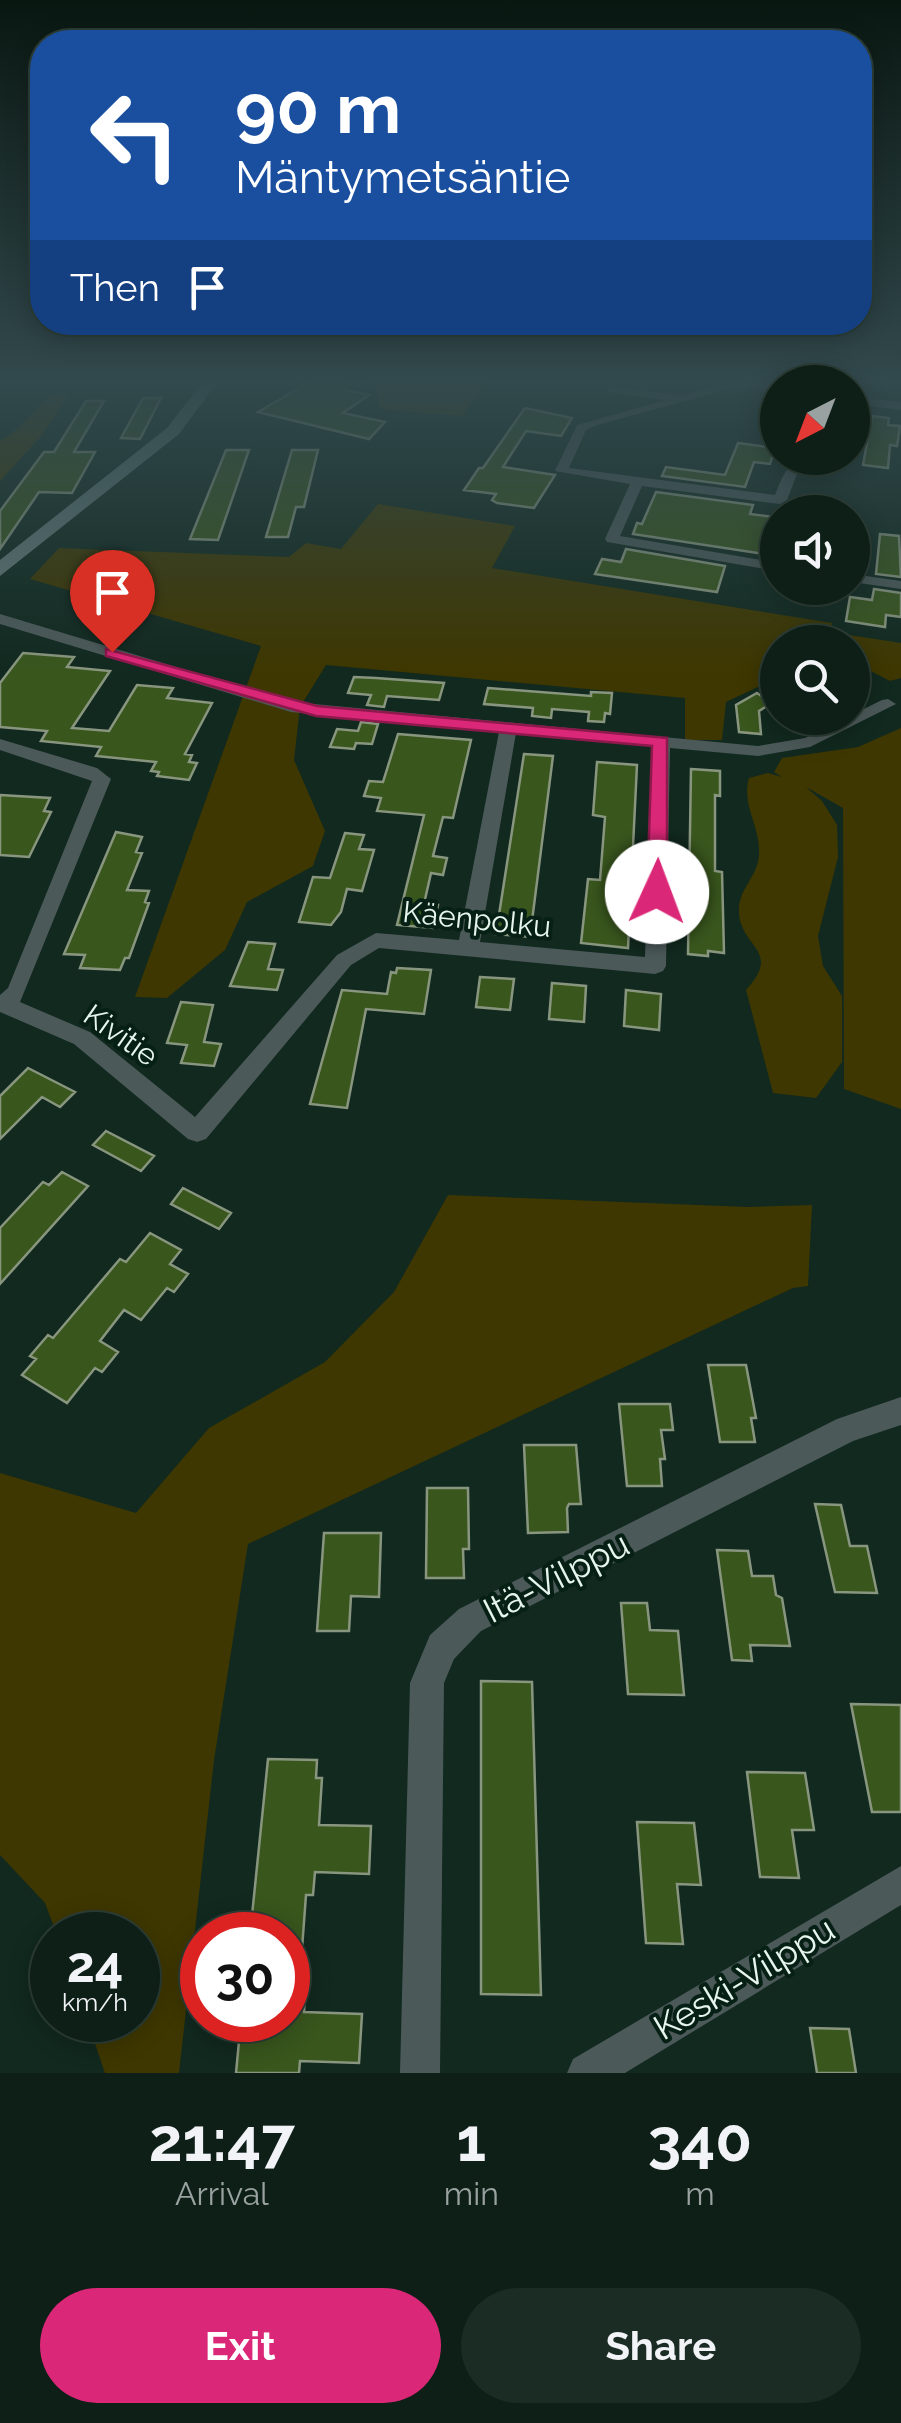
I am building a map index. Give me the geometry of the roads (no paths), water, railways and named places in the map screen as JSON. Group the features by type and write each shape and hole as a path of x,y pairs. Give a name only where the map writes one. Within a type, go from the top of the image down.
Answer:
{"street":[{"path":"0,570 117,476"},
{"path":"597,476 780,500 788,476"},
{"path":"638,481 612,539 760,564"},
{"path":"870,581 901,585"},
{"path":"0,618 291,707 508,730 758,751 810,742 888,704"},
{"path":"468,948 508,730"},
{"name":"Käenpolku","path":"198,1132 356,949 376,940 655,966 661,742"},
{"path":"0,744 91,772 102,779 17,991 4,1004"},
{"name":"Kivitie","path":"4,1004 82,1038 198,1132"},
{"name":"Itä-Vilppu","path":"420,2073 427,1683 442,1647 470,1620 847,1429 901,1410"},
{"name":"Keski-Vilppu","path":"587,2073 901,1884"}]}
